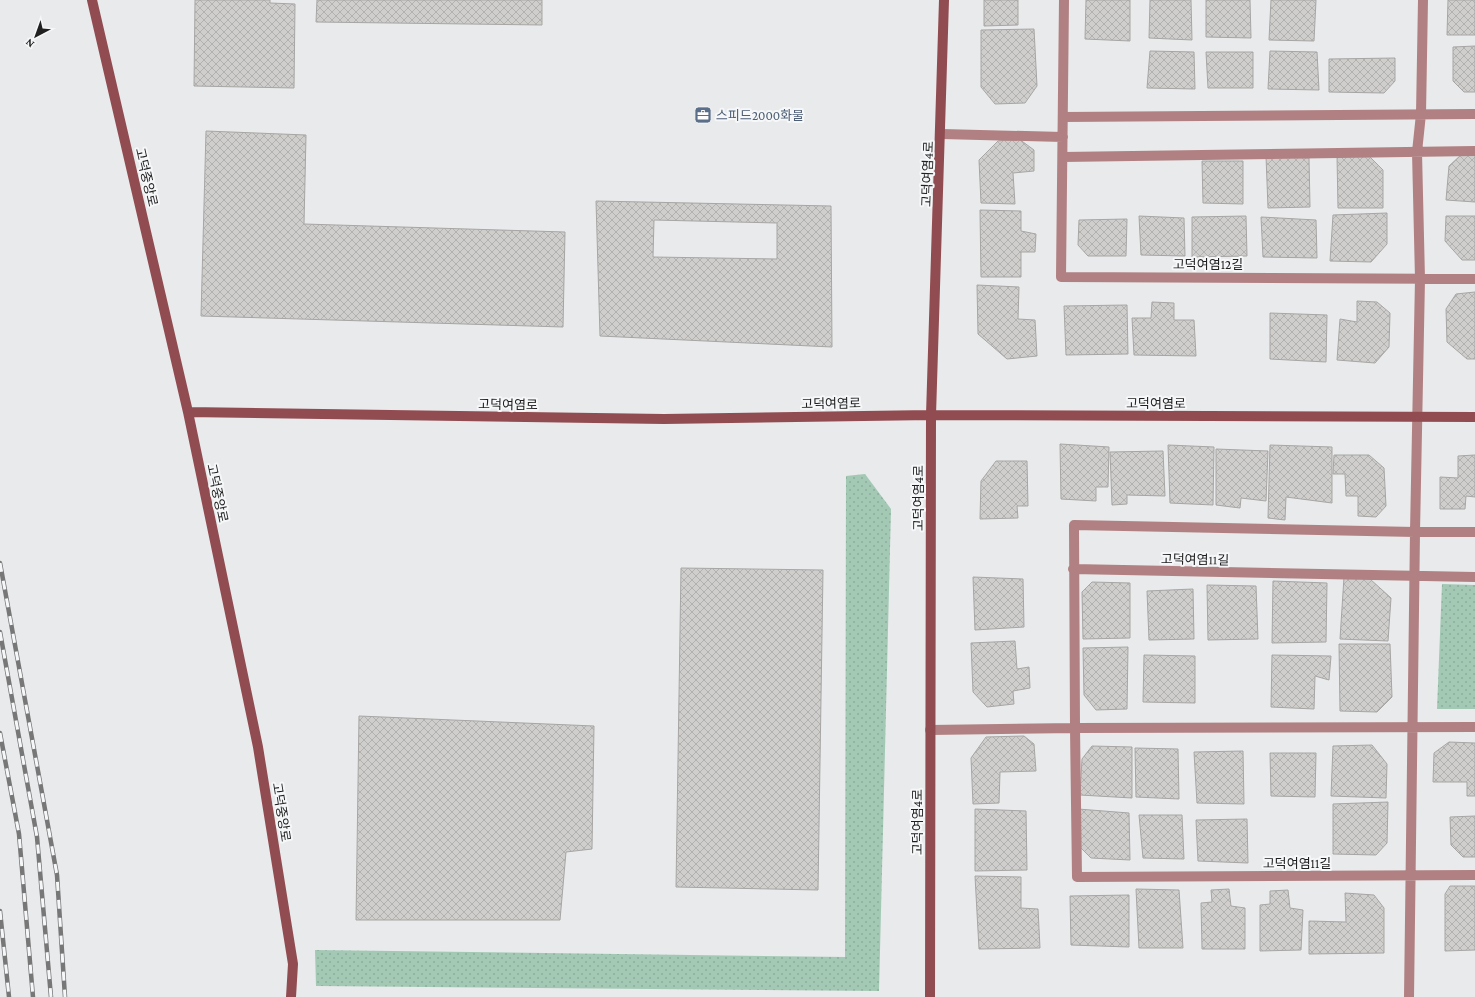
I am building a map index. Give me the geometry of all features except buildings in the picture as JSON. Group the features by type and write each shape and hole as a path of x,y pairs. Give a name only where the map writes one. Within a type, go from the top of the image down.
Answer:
{"street":[{"name":"고덕중앙로","path":"92,0 188,412 258,747 292,964 291,997"},
{"name":"고덕여염4로","path":"930,997 931,415 942,134 944,0"},
{"name":"고덕여염12길","path":"1064,0 1062,277 1475,279"},
{"path":"1409,997 1415,577 1414,532 1418,418 1420,279 1417,152 1421,114 1423,0"},
{"path":"1063,118 1475,114"},
{"path":"942,134 1063,137"},
{"path":"1063,157 1475,151"},
{"name":"고덕여염로","path":"188,412 664,419 931,415 1418,418 1475,417"},
{"path":"1073,569 1074,525 1475,532"},
{"name":"고덕여염11길","path":"1475,577 1073,569 1077,877 1475,875"},
{"path":"930,730 1075,728 1475,727"}],"green space":[{"path":"865,474 891,509 879,991 316,986 315,950 845,957 846,476"},
{"path":"1442,584 1475,585 1475,709 1437,709"}],"railway":[{"path":"0,563 57,875 65,997"},
{"path":"0,632 37,837 51,997"},
{"path":"0,733 19,834 33,997"},
{"path":"0,911 9,997"}],"place":[{"name":"스피드2000화물","path":"703,115"}]}
